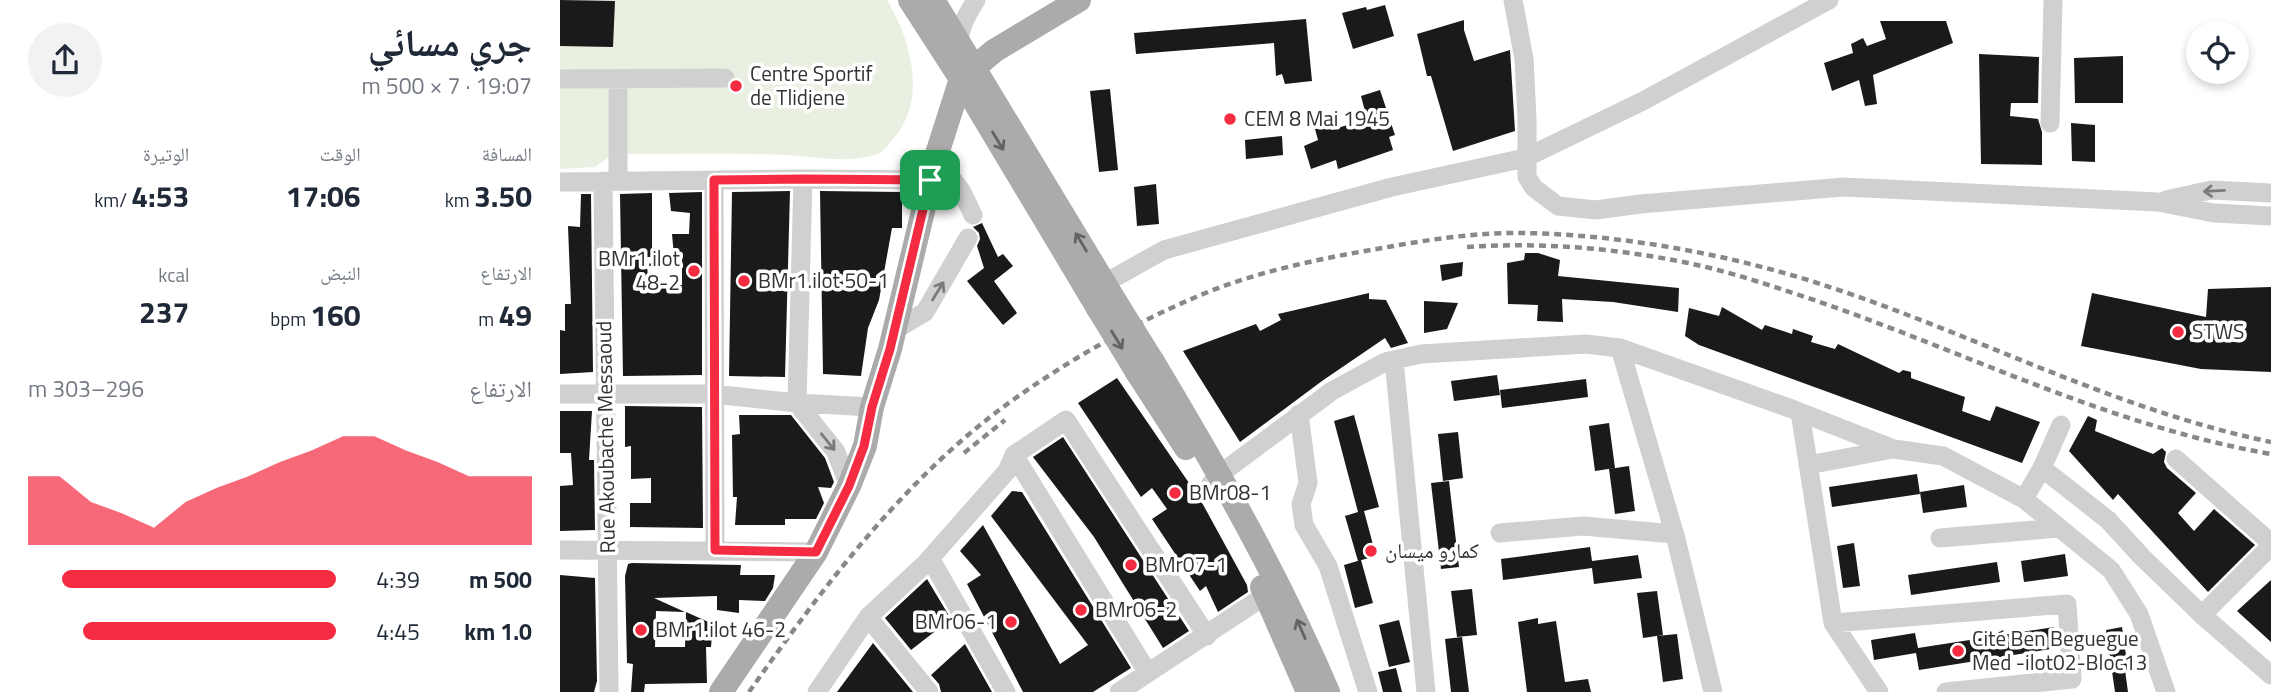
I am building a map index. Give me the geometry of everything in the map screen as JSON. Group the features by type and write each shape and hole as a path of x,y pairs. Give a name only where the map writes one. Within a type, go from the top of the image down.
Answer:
{"main road":[{"path":"910,0 967,73 1106,297 1145,367 1292,611 1328,692"},
{"path":"933,0 958,41 967,73"},
{"path":"721,692 816,552 849,486 864,446 872,407 890,349 933,168 967,73 994,51 1079,0"},
{"path":"1215,480 1308,692"}],"street":[{"path":"958,41 965,18 976,0"},
{"path":"1513,0 1524,59 1527,177 1534,188 1558,206 1596,210 1844,187 2158,202 2214,213 2271,216"},
{"path":"1106,297 1164,250 1392,187 1525,158 1643,101 1829,0"},
{"path":"2050,123 2053,0"},
{"path":"560,79 725,78"},
{"name":"Rue Akoubache Messaoud","path":"609,692 606,394 610,181 618,80"},
{"path":"560,182 803,179 933,168 962,192 974,215"},
{"path":"803,179 797,403 836,452 849,486"},
{"path":"714,180 715,550"},
{"path":"2158,202 2211,190 2271,193"},
{"path":"893,331 925,312 968,238"},
{"path":"1215,480 1332,391 1385,362 1421,354 1573,344 1620,348 1800,412 1894,449 1943,456 2024,499 2111,570 2138,614 2166,692"},
{"path":"1620,348 1675,534 1713,692"},
{"path":"1394,360 1426,692"},
{"path":"560,394 713,394 797,403 872,407"},
{"path":"1800,412 1833,623 1879,692"},
{"path":"1299,414 1308,482 1301,504 1304,525 1328,566 1368,692"},
{"path":"817,692 868,617 930,558 1007,471 1014,455 1066,420 1207,636"},
{"path":"2024,499 2042,468 2061,425"},
{"path":"1808,465 1894,449"},
{"path":"1014,455 1148,674"},
{"path":"2176,459 2271,545 2202,615"},
{"path":"2042,468 2108,520 2141,557 2271,675"},
{"path":"1500,533 1583,526 1675,534"},
{"path":"1940,538 2059,527"},
{"path":"560,550 816,552"},
{"path":"930,558 1006,692"},
{"path":"1119,692 1266,595"},
{"path":"1833,623 2067,604 2071,679 1947,692"},
{"path":"868,617 929,692"}],"green space":[{"name":"Centre Sportif de Tlidjene","path":"560,0 887,0 909,51 913,88 910,106 904,123 882,151 856,159 766,154 613,154 595,167 560,169"}],"building":[{"path":"560,0 615,1 613,47 560,46"},
{"path":"1385,5 1394,36 1353,49 1342,13"},
{"path":"1306,19 1312,81 1285,84 1282,74 1276,76 1274,43 1136,54 1134,33"},
{"path":"1464,20 1464,30 1474,61 1510,50 1515,131 1453,151 1431,76 1427,76 1417,34"},
{"path":"1880,21 1946,21 1953,43 1873,75 1877,104 1865,106 1859,80 1832,91 1824,63 1853,53 1851,44 1863,38 1867,46 1886,39"},
{"path":"1979,54 2039,57 2038,103 2011,103 2010,116 2038,119 2042,132 2042,165 1981,164"},
{"path":"2123,56 2123,103 2075,103 2074,58"},
{"path":"1110,89 1118,170 1099,172 1090,91"},
{"path":"1380,90 1395,135 1389,137 1393,150 1338,169 1336,160 1311,169 1304,146 1318,140 1315,129 1329,124 1331,130 1367,119 1361,96"},
{"path":"2071,123 2095,125 2095,162 2072,161"},
{"path":"1282,136 1283,155 1246,159 1245,140"},
{"path":"1156,184 1159,224 1137,226 1134,187"},
{"name":"BMr1.ilot 50-1","path":"790,191 785,377 729,376 732,192"},
{"path":"820,191 902,192 902,228 892,228 879,300 868,328 861,376 823,374"},
{"path":"702,192 702,375 623,376 620,194 652,193 652,257 647,257 648,286 682,285 682,255 674,256 672,234 689,234 690,213 671,211 669,193"},
{"path":"581,194 591,194 593,372 560,374 560,330 565,331 565,304 571,304 568,226 580,227"},
{"path":"982,223 998,257 1003,254 1013,266 994,281 1017,313 1003,325 967,281 984,268 977,246 979,233 973,227"},
{"path":"1525,253 1538,253 1560,260 1558,276 1679,288 1678,312 1613,302 1562,299 1563,322 1537,321 1538,305 1508,304 1507,263 1524,260"},
{"path":"1463,262 1462,276 1442,281 1440,265"},
{"name":"STWS","path":"2271,287 2271,372 2201,369 2081,346 2092,293 2206,317 2208,289"},
{"path":"1369,293 1369,299 1386,300 1408,343 1391,348 1385,338 1240,442 1183,351 1256,324 1260,331 1281,320 1278,314"},
{"path":"1424,301 1458,303 1447,329 1424,333"},
{"path":"1722,307 1762,330 1765,325 1792,334 1793,329 1813,336 1811,342 1835,349 1838,344 1899,373 1903,370 1911,372 1911,378 1965,397 1962,411 1990,421 1996,406 2040,422 2022,463 1699,345 1685,336 1689,308 1719,316"},
{"path":"1497,375 1500,395 1454,401 1451,381"},
{"name":"BMr08-1","path":"1117,378 1200,499 1247,585 1248,592 1218,612 1206,586 1200,591 1152,519 1167,509 1152,488 1141,497 1078,403"},
{"path":"1586,379 1588,397 1502,408 1500,390"},
{"path":"625,406 702,407 703,528 630,527 630,503 651,503 651,478 631,479 631,446 625,447"},
{"path":"560,411 592,411 589,460 594,460 595,530 560,531 560,486 573,485 571,453 560,453"},
{"path":"739,415 791,415 825,458 834,482 831,488 818,487 824,503 816,519 785,519 785,525 735,525 737,497 733,497 732,435 740,434"},
{"path":"1354,415 1379,507 1364,511 1376,556 1358,561 1345,516 1358,512 1334,421"},
{"path":"2088,416 2097,420 2095,431 2153,454 2162,448 2166,452 2164,462 2167,468 2196,493 2178,513 2194,531 2214,509 2255,545 2208,592 2118,494 2113,500 2069,451"},
{"path":"1609,423 1615,468 1595,471 1589,426"},
{"path":"1458,432 1463,478 1443,481 1438,434"},
{"name":"BMr07-1","path":"1063,437 1189,631 1163,648 1094,537 1033,457"},
{"path":"1629,466 1635,511 1615,514 1609,469"},
{"path":"1917,474 1920,494 1832,507 1829,487"},
{"path":"1449,481 1459,567 1441,569 1431,483"},
{"path":"1964,485 1967,507 1923,513 1920,492"},
{"name":"BMr06-2","path":"1012,491 1022,492 1131,668 1093,692 1023,692 967,584 981,575 960,551 983,525 1060,664 1088,645 991,516"},
{"path":"1854,543 1860,586 1843,588 1837,546"},
{"path":"1590,547 1592,561 1638,555 1642,578 1594,584 1592,568 1503,580 1501,559"},
{"path":"2065,554 2068,576 2024,582 2021,561"},
{"path":"1361,560 1373,603 1355,608 1344,565"},
{"path":"1997,562 2000,582 1911,595 1908,575"},
{"name":"BMr1.ilot 46-2","path":"628,564 741,565 740,575 775,575 773,588 765,601 739,600 739,613 717,610 717,596 654,598 685,612 656,611 655,647 685,647 686,612 713,624 711,647 706,647 707,683 645,684 644,692 631,692 633,664 627,663 625,576"},
{"path":"560,575 595,578 597,681 594,692 560,692"},
{"path":"927,579 951,619 911,650 885,618"},
{"path":"2271,580 2271,642 2237,611"},
{"path":"1472,589 1477,635 1457,637 1451,591"},
{"path":"1657,591 1663,635 1643,638 1637,593"},
{"path":"1538,618 1538,624 1556,621 1565,682 1588,679 1591,692 1527,692 1518,622"},
{"path":"1399,620 1410,662 1389,667 1379,625"},
{"name":"Cité Ben Beguegue Med -ilot02-Bloc13","path":"2054,627 2057,648 1919,670 1916,653 1874,660 1871,640 1915,633 1918,648"},
{"path":"2122,627 2128,692 2115,692 2106,630"},
{"path":"1677,634 1683,679 1663,682 1657,636"},
{"path":"1462,637 1469,692 1451,692 1445,639"},
{"path":"873,643 913,692 837,692"},
{"path":"965,644 992,692 941,692 939,684 931,675"},
{"path":"1396,668 1402,692 1383,692 1378,672"}],"railway":[{"path":"749,692 801,620 884,517 946,454 1030,388 1112,338 1168,309 1219,288 1290,266 1405,244 1491,234 1560,234 1629,241 1731,259 1857,296 2150,409 2271,442"},
{"path":"1467,247 1578,247 1661,258 1717,270 1776,287 1863,318 2093,406 2151,425 2271,454"},
{"path":"964,453 1005,420"}],"place":[{"name":"Centre Sportif de Tlidjene","path":"736,86"},
{"name":"CEM 8 Mai 1945","path":"1230,119"},
{"name":"BMr1.ilot 48-2","path":"694,271"},
{"name":"BMr1.ilot 50-1","path":"744,281"},
{"name":"STWS","path":"2178,332"},
{"name":"BMr08-1","path":"1175,493"},
{"name":"كمارو ميسان","path":"1371,551"},
{"name":"BMr07-1","path":"1131,565"},
{"name":"BMr06-2","path":"1081,610"},
{"name":"BMr06-1","path":"1011,622"},
{"name":"BMr1.ilot 46-2","path":"641,630"},
{"name":"Cité Ben Beguegue Med -ilot02-Bloc13","path":"1958,651"}],"route":[{"path":"714,180 930,180 864,446 849,486 816,552 715,550 714,180"}]}
